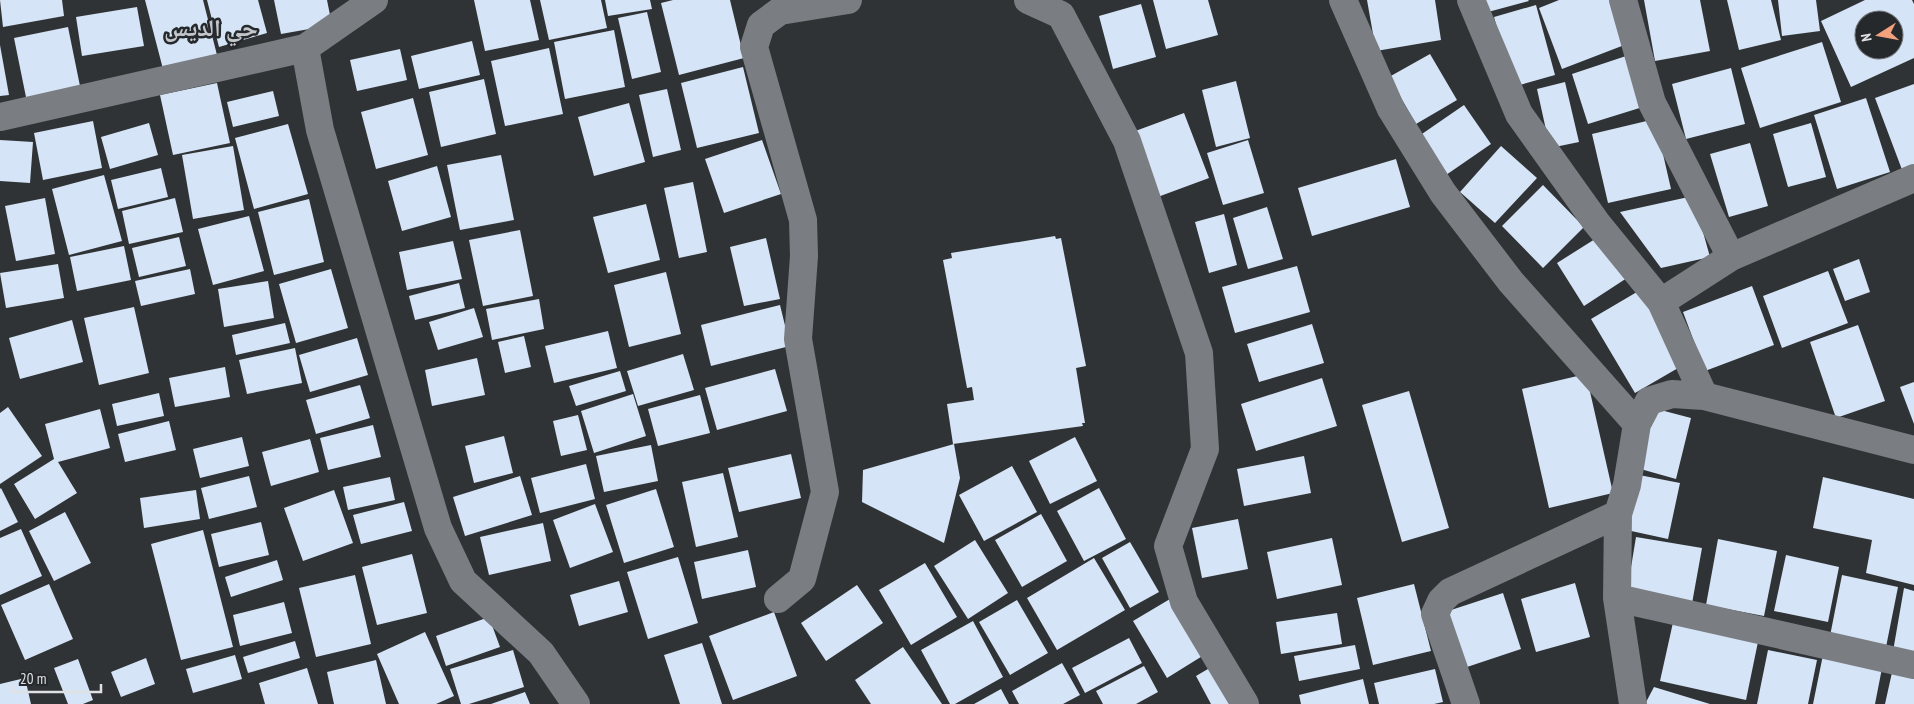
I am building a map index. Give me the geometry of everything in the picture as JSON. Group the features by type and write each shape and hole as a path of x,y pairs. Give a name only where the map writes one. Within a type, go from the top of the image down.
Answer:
{"street":[{"path":"0,117 305,48 374,0"},
{"path":"778,599 802,579 825,492 798,339 804,256 803,220 754,47 761,26 780,11 848,0"},
{"path":"1028,0 1061,15 1127,141 1199,353 1205,449 1168,546 1184,602 1245,704"},
{"path":"1343,0 1391,109 1443,194 1512,282 1637,424"},
{"path":"1471,0 1519,114 1596,222 1661,302 1704,396"},
{"path":"1623,0 1652,103 1731,257"},
{"path":"305,48 320,130 438,528 463,581 541,653 576,704"},
{"path":"1661,302 1731,257 1914,178"},
{"path":"1633,704 1617,598 1618,514 1627,485 1637,424 1648,401 1672,394 1704,396 1914,450"},
{"path":"1466,704 1435,614 1441,601 1450,592 1618,514"},
{"path":"1617,598 1914,665"}],"building":[{"path":"0,0 62,0 64,16 3,27"},
{"path":"145,0 203,0 217,55 163,69"},
{"path":"207,0 258,0 267,33 219,47"},
{"path":"274,0 327,0 332,25 281,34"},
{"path":"474,0 530,0 539,40 485,51"},
{"path":"540,0 601,0 607,28 549,40"},
{"path":"605,0 650,0 652,9 608,16"},
{"path":"673,0 730,0 744,58 679,75 661,3"},
{"path":"1153,0 1208,0 1218,35 1166,49"},
{"path":"1367,0 1435,0 1441,40 1376,51"},
{"path":"1485,0 1528,0 1529,1 1488,12"},
{"path":"1559,0 1611,0 1627,44 1562,69 1539,8"},
{"path":"1644,0 1700,0 1710,51 1655,61"},
{"path":"1727,0 1771,0 1781,40 1739,50"},
{"path":"1778,0 1816,0 1820,31 1782,36"},
{"path":"1865,0 1912,0 1914,4 1914,58 1851,87 1821,21"},
{"path":"1141,4 1156,57 1113,69 1099,16"},
{"path":"1536,5 1555,75 1513,87 1494,17"},
{"path":"137,7 144,46 82,56 76,17"},
{"path":"647,12 661,72 632,79 618,18"},
{"path":"68,27 81,91 27,102 14,38"},
{"path":"614,30 625,87 565,99 554,42"},
{"path":"472,41 480,75 419,89 411,56"},
{"path":"1822,42 1841,102 1760,128 1741,68"},
{"path":"0,45 9,95 0,96"},
{"path":"549,48 563,114 505,126 491,61"},
{"path":"400,49 407,80 357,91 350,60"},
{"path":"1430,54 1457,100 1416,124 1389,77"},
{"path":"1629,55 1646,106 1588,124 1572,74"},
{"path":"743,67 759,133 697,148 681,83"},
{"path":"1731,68 1745,124 1686,139 1672,84"},
{"path":"484,79 496,134 441,147 429,92"},
{"path":"1236,81 1250,138 1216,147 1202,90"},
{"path":"1565,82 1579,142 1550,148 1537,89"},
{"path":"217,83 230,143 173,155 160,95"},
{"path":"1914,84 1914,171 1904,175 1875,98"},
{"path":"667,89 681,150 653,157 639,95"},
{"path":"273,91 279,116 233,127 227,102"},
{"path":"413,98 428,155 376,169 361,112"},
{"path":"1866,98 1890,172 1837,189 1814,115"},
{"path":"629,103 645,162 594,176 578,117"},
{"path":"1464,105 1491,144 1446,175 1419,136"},
{"path":"1184,113 1209,178 1155,198 1130,133"},
{"path":"1655,119 1671,189 1608,203 1592,134"},
{"path":"93,121 102,168 43,180 34,133"},
{"path":"149,123 158,155 110,169 101,137"},
{"path":"1811,123 1826,177 1788,187 1773,134"},
{"path":"288,124 308,194 254,209 235,138"},
{"path":"0,140 33,142 30,183 0,181"},
{"path":"762,140 781,194 724,213 705,159"},
{"path":"1248,140 1264,193 1223,205 1207,153"},
{"path":"1750,143 1768,206 1729,217 1710,154"},
{"path":"233,146 244,210 193,219 182,155"},
{"path":"1501,146 1537,178 1495,223 1460,192"},
{"path":"501,155 514,220 460,230 447,165"},
{"path":"1396,159 1410,207 1312,236 1298,188"},
{"path":"437,166 451,217 402,231 388,181"},
{"path":"161,168 168,197 118,209 111,180"},
{"path":"104,175 122,241 69,255 52,189"},
{"path":"693,182 707,252 679,258 664,188"},
{"path":"1543,185 1584,227 1543,268 1502,226"},
{"path":"1693,196 1710,257 1661,268 1620,212"},
{"path":"45,198 55,254 16,261 5,206"},
{"path":"175,198 183,232 129,244 122,211"},
{"path":"309,199 324,262 274,275 258,212"},
{"path":"646,204 660,260 608,273 593,217"},
{"path":"1267,207 1283,259 1248,269 1233,218"},
{"path":"1224,214 1237,265 1209,273 1195,222"},
{"path":"249,216 264,271 213,285 198,229"},
{"path":"520,230 533,296 483,306 469,240"},
{"path":"1603,234 1630,276 1584,306 1557,263"},
{"path":"1055,236 1056,239 1061,238 1086,366 1076,368 1085,423 1082,423 1083,426 953,444 947,404 974,400 972,387 967,388 943,260 952,258 951,253"},
{"path":"179,237 186,266 139,277 132,248"},
{"path":"766,238 780,299 744,306 730,247"},
{"path":"453,241 462,279 407,290 399,252"},
{"path":"124,246 131,280 77,291 70,257"},
{"path":"1859,259 1870,292 1845,301 1833,269"},
{"path":"58,264 64,298 6,308 0,273"},
{"path":"1297,266 1310,312 1235,333 1222,287"},
{"path":"190,269 195,294 141,306 135,281"},
{"path":"331,269 348,328 296,343 279,284"},
{"path":"1828,271 1848,323 1782,348 1763,296"},
{"path":"666,272 681,334 629,347 614,285"},
{"path":"268,281 274,318 224,327 218,289"},
{"path":"459,283 465,308 415,320 409,296"},
{"path":"1752,286 1774,345 1705,371 1683,312"},
{"path":"1642,289 1685,364 1635,393 1591,319"},
{"path":"539,299 544,329 492,340 486,309"},
{"path":"780,305 790,346 711,366 701,325"},
{"path":"134,307 149,373 99,385 84,318"},
{"path":"474,308 483,337 438,350 429,322"},
{"path":"72,320 83,362 20,379 9,338"},
{"path":"285,323 290,343 236,355 232,335"},
{"path":"1312,324 1324,363 1259,382 1247,344"},
{"path":"1858,325 1885,401 1836,418 1810,342"},
{"path":"608,331 617,368 554,383 545,346"},
{"path":"524,336 531,367 505,373 498,342"},
{"path":"357,338 368,375 310,392 299,355"},
{"path":"295,348 302,383 247,394 239,360"},
{"path":"683,354 694,390 638,406 627,371"},
{"path":"477,358 485,395 432,406 425,370"},
{"path":"225,367 230,397 175,407 169,378"},
{"path":"775,369 787,411 717,430 705,388"},
{"path":"620,371 626,391 576,406 569,386"},
{"path":"1586,374 1613,493 1549,508 1522,389"},
{"path":"1322,378 1337,426 1256,451 1241,404"},
{"path":"1914,382 1914,424 1900,387"},
{"path":"360,385 370,418 316,434 306,400"},
{"path":"1409,391 1449,528 1402,542 1362,405"},
{"path":"159,393 164,416 117,426 112,404"},
{"path":"633,394 646,436 594,453 581,411"},
{"path":"700,395 710,433 658,446 648,409"},
{"path":"8,407 42,456 0,484 0,413"},
{"path":"1653,408 1691,418 1676,479 1637,468"},
{"path":"100,409 110,448 58,462 77,493 35,519 14,484 54,459 45,424"},
{"path":"578,415 587,450 561,456 553,421"},
{"path":"169,421 176,450 125,462 118,434"},
{"path":"373,425 381,457 328,470 320,438"},
{"path":"504,436 513,473 474,483 465,446"},
{"path":"242,437 249,466 200,478 193,449"},
{"path":"1075,437 1097,481 1050,504 1029,461"},
{"path":"310,439 319,472 271,486 262,452"},
{"path":"954,444 960,478 944,543 862,502 863,470"},
{"path":"651,445 658,481 604,492 596,456"},
{"path":"791,454 801,498 739,512 728,468"},
{"path":"1304,456 1311,493 1244,506 1237,469"},
{"path":"586,464 595,499 540,513 531,478"},
{"path":"1012,466 1037,512 984,541 959,495"},
{"path":"723,473 738,537 696,547 682,482"},
{"path":"1634,474 1680,483 1668,539 1622,529"},
{"path":"249,476 257,507 209,519 201,488"},
{"path":"520,476 532,515 465,536 453,497"},
{"path":"390,477 395,500 348,510 343,487"},
{"path":"1823,477 1914,499 1914,585 1866,573 1872,540 1813,528"},
{"path":"1099,488 1126,539 1084,561 1057,511"},
{"path":"0,489 18,522 0,531"},
{"path":"656,489 674,547 624,563 606,505"},
{"path":"196,490 200,519 144,528 140,498"},
{"path":"334,490 353,543 303,561 284,508"},
{"path":"404,502 412,531 361,544 353,515"},
{"path":"595,504 613,552 570,568 553,520"},
{"path":"65,512 91,563 54,581 29,531"},
{"path":"1041,514 1067,561 1022,587 995,540"},
{"path":"1238,519 1248,569 1202,578 1192,528"},
{"path":"261,522 269,555 219,567 211,534"},
{"path":"543,523 551,561 489,575 480,537"},
{"path":"21,529 42,576 0,595 0,538"},
{"path":"203,530 233,647 181,660 151,544"},
{"path":"1636,537 1702,548 1691,609 1626,598"},
{"path":"1332,538 1342,585 1277,599 1267,552"},
{"path":"1718,539 1777,551 1764,616 1706,605"},
{"path":"975,540 1008,593 968,619 934,566"},
{"path":"1130,542 1159,592 1130,608 1102,558"},
{"path":"748,550 756,587 702,599 694,562"},
{"path":"412,554 427,613 377,625 362,567"},
{"path":"1786,555 1839,567 1828,622 1774,611"},
{"path":"678,557 698,623 648,639 627,572"},
{"path":"1094,558 1125,610 1057,650 1027,598"},
{"path":"277,560 283,580 231,597 225,577"},
{"path":"925,563 957,617 911,645 879,590"},
{"path":"355,575 371,644 316,657 299,588"},
{"path":"1842,575 1898,587 1886,647 1830,636"},
{"path":"619,581 628,612 579,626 570,595"},
{"path":"1575,583 1590,637 1536,652 1521,599"},
{"path":"49,584 73,639 25,660 1,605"},
{"path":"1414,584 1431,651 1373,665 1357,598"},
{"path":"857,585 883,623 826,661 801,623"},
{"path":"1904,588 1914,591 1914,663 1892,657"},
{"path":"1503,593 1521,649 1467,667 1448,611"},
{"path":"1170,599 1204,655 1167,678 1133,621"},
{"path":"1017,600 1048,653 1010,675 979,622"},
{"path":"284,602 292,633 240,646 233,615"},
{"path":"774,612 797,676 733,700 709,636"},
{"path":"1337,613 1342,644 1281,654 1276,622"},
{"path":"489,617 500,647 446,666 436,636"},
{"path":"1674,618 1759,637 1746,700 1660,681"},
{"path":"973,621 1003,677 955,704 950,704 921,650"},
{"path":"425,632 454,696 436,704 399,704 377,654"},
{"path":"1129,638 1142,663 1085,693 1072,668"},
{"path":"295,641 300,658 248,673 243,657"},
{"path":"702,643 722,704 680,704 664,655"},
{"path":"1355,645 1360,669 1299,681 1294,656"},
{"path":"903,647 942,704 871,704 855,680"},
{"path":"513,650 524,687 469,704 461,704 450,669"},
{"path":"1768,650 1817,660 1808,704 1757,704"},
{"path":"1824,650 1883,663 1875,704 1813,704"},
{"path":"235,655 242,679 193,693 186,669"},
{"path":"146,658 155,684 121,697 111,672"},
{"path":"78,659 93,700 83,704 68,704 54,668"},
{"path":"376,660 386,704 334,704 327,672"},
{"path":"1062,663 1080,695 1063,704 1019,704 1012,691"},
{"path":"1144,666 1158,692 1136,704 1103,704 1096,691"},
{"path":"1213,666 1235,704 1211,704 1196,676"},
{"path":"307,668 318,704 265,704 259,683"},
{"path":"1893,668 1914,673 1914,704 1885,704"},
{"path":"1435,669 1443,702 1434,704 1379,704 1374,683"},
{"path":"25,678 31,704 0,704 0,684"},
{"path":"1363,679 1369,704 1301,704 1299,695"},
{"path":"1654,687 1710,704 1645,704"},
{"path":"1001,689 1009,704 974,704"},
{"path":"525,692 530,704 491,704"}],"district":[{"name":"حي الديس","path":"211,28"}]}
